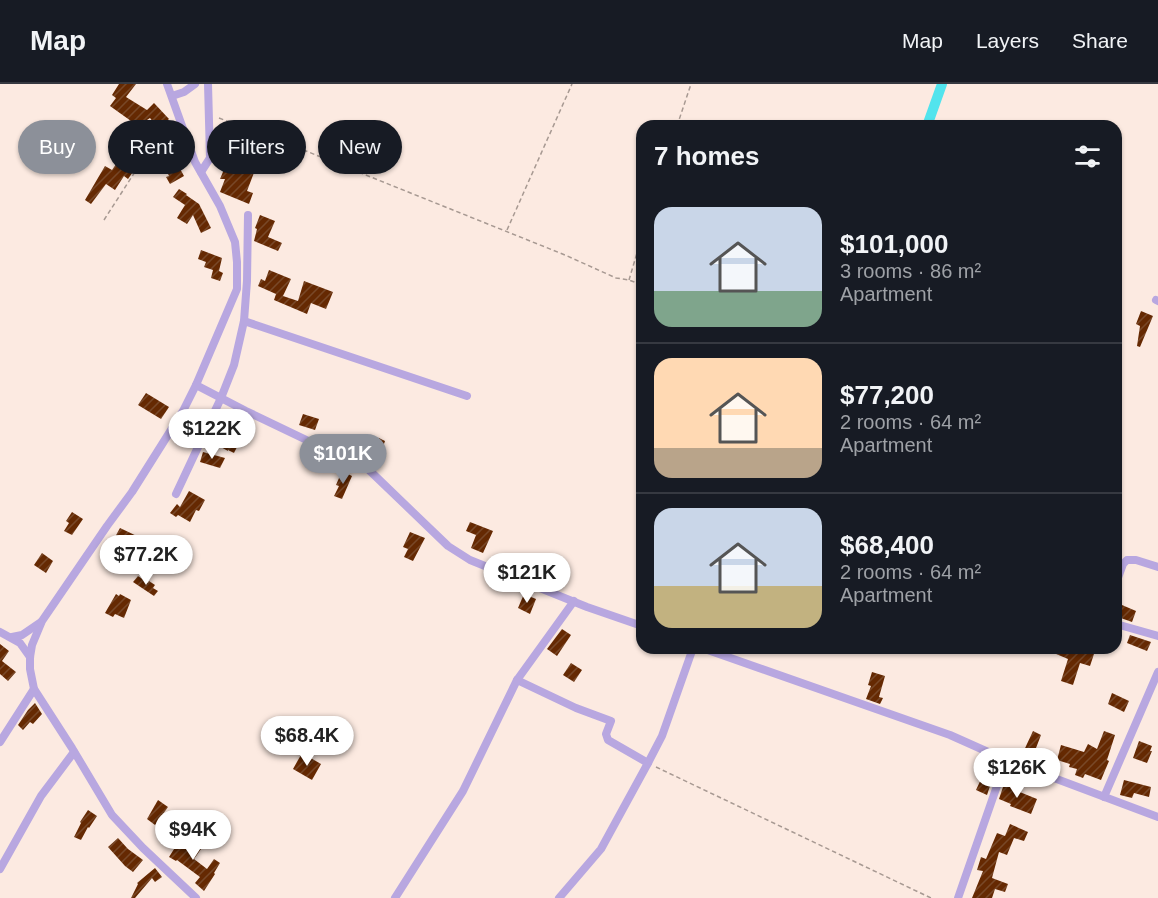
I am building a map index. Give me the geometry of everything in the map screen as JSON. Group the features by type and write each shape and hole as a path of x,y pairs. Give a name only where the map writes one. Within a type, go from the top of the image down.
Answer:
{"street":[{"path":"167,84 195,162 220,206 235,242 237,290 183,411 132,492 42,621 32,645 30,669 34,689 112,815 196,898"},
{"path":"172,96 184,92 195,84"},
{"path":"201,172 210,158 208,84"},
{"path":"176,494 234,365 244,321 248,215"},
{"path":"236,256 248,258"},
{"path":"244,321 467,396"},
{"path":"196,386 369,470 448,546 471,560 587,607 636,624"},
{"path":"1122,567 1127,561 1136,560 1158,567"},
{"path":"394,898 463,791 517,680 574,601"},
{"path":"12,638 22,635 42,621"},
{"path":"1122,626 1158,636"},
{"path":"0,632 23,646 30,657"},
{"path":"559,898 602,849 662,736 691,654"},
{"path":"719,654 950,735 1005,760 1158,817"},
{"path":"1104,797 1158,672"},
{"path":"517,680 576,708 611,721 606,734 608,740 648,763"},
{"path":"0,742 34,689"},
{"path":"0,869 40,796 74,752"},
{"path":"958,898 1005,760"}],"path":[{"path":"507,231 572,84"},
{"path":"678,120 691,84"},
{"path":"104,220 160,132 178,114"},
{"path":"210,114 507,231 615,278 636,283"},
{"path":"629,280 636,256"},
{"path":"648,763 931,898"}],"building":[{"path":"119,84 136,84 126,97 147,110 154,103 169,119 130,120 110,106 116,98 112,95"},
{"path":"105,166 108,168 108,174 132,174 128,179 124,176 115,190 106,184 91,204 85,200"},
{"path":"168,174 183,174 184,176 170,184 166,177 169,176"},
{"path":"222,174 253,174 247,191 253,193 249,204 220,192 225,179 220,179"},
{"path":"179,189 199,204 211,228 201,233 193,215 187,224 177,218 185,205 173,197"},
{"path":"260,215 275,221 268,237 282,243 278,251 254,241 257,229 255,228"},
{"path":"201,250 222,258 219,271 223,273 220,281 211,278 213,270 204,267 206,262 198,259"},
{"path":"269,270 291,279 283,296 298,301 304,281 333,292 326,309 311,303 307,314 274,300 276,294 258,286 261,279 265,281"},
{"path":"1141,311 1153,316 1140,347 1137,346 1140,326 1136,324"},
{"path":"146,393 169,407 161,419 138,405"},
{"path":"303,414 319,419 315,430 299,425"},
{"path":"213,431 231,441 235,433 242,437 234,453 208,440"},
{"path":"357,438 375,445 379,438 385,441 376,467 365,461 366,458 352,453"},
{"path":"203,452 225,458 220,468 200,462"},
{"path":"342,471 352,476 342,499 334,496"},
{"path":"189,491 205,500 199,511 196,510 190,522 170,513 177,504 180,507"},
{"path":"72,512 83,519 72,535 64,531 69,523 66,521"},
{"path":"470,522 493,531 483,553 471,548 476,535 466,531"},
{"path":"120,528 141,538 139,541 145,545 138,555 115,537"},
{"path":"410,532 425,538 413,561 404,557 408,549 403,547"},
{"path":"42,553 53,561 46,573 34,565"},
{"path":"533,564 554,573 550,583 529,572"},
{"path":"138,576 155,585 153,588 158,591 154,596 133,582"},
{"path":"116,594 131,600 124,618 115,614 113,617 105,613"},
{"path":"524,594 536,599 530,614 518,608"},
{"path":"1122,605 1136,611 1132,622 1122,618"},
{"path":"562,629 571,635 557,656 547,649"},
{"path":"1130,635 1151,642 1147,651 1127,643"},
{"path":"0,644 9,651 2,661 16,672 8,681 0,674"},
{"path":"1056,654 1094,654 1090,666 1080,663 1073,685 1061,681 1068,659"},
{"path":"571,663 582,670 574,682 563,675"},
{"path":"872,672 885,676 879,697 883,698 880,704 866,699 871,686 868,685"},
{"path":"1112,693 1129,701 1124,712 1108,704"},
{"path":"35,703 42,714 33,724 30,722 23,730 18,725"},
{"path":"1033,731 1041,735 1036,748 1042,750 1036,764 1020,759"},
{"path":"1104,731 1115,735 1107,760 1109,761 1101,780 1085,774 1083,778 1075,775 1077,769 1057,760 1061,745 1084,752 1088,744 1097,749"},
{"path":"1139,741 1152,746 1147,763 1133,758"},
{"path":"302,753 321,764 312,780 293,769"},
{"path":"983,775 992,780 987,795 976,790"},
{"path":"1124,780 1151,787 1149,797 1134,793 1132,798 1120,795"},
{"path":"1005,781 1014,784 1012,789 1037,799 1031,814 999,799"},
{"path":"158,800 168,807 155,825 147,819"},
{"path":"88,810 97,816 81,840 74,837"},
{"path":"1010,824 1028,832 1024,841 1014,838 1007,855 999,852 992,878 1008,884 1005,892 995,889 992,898 972,898 983,871 977,870 981,857 986,859 997,833 1005,836"},
{"path":"173,835 201,849 194,859 207,869 214,859 220,863 204,891 195,883 200,877 177,860 169,857 176,846 169,842"},
{"path":"118,838 143,860 133,872 108,847"},
{"path":"155,868 162,877 155,882 152,878 135,898 131,898 137,883"}],"waterway":[{"path":"929,120 942,84"}]}
